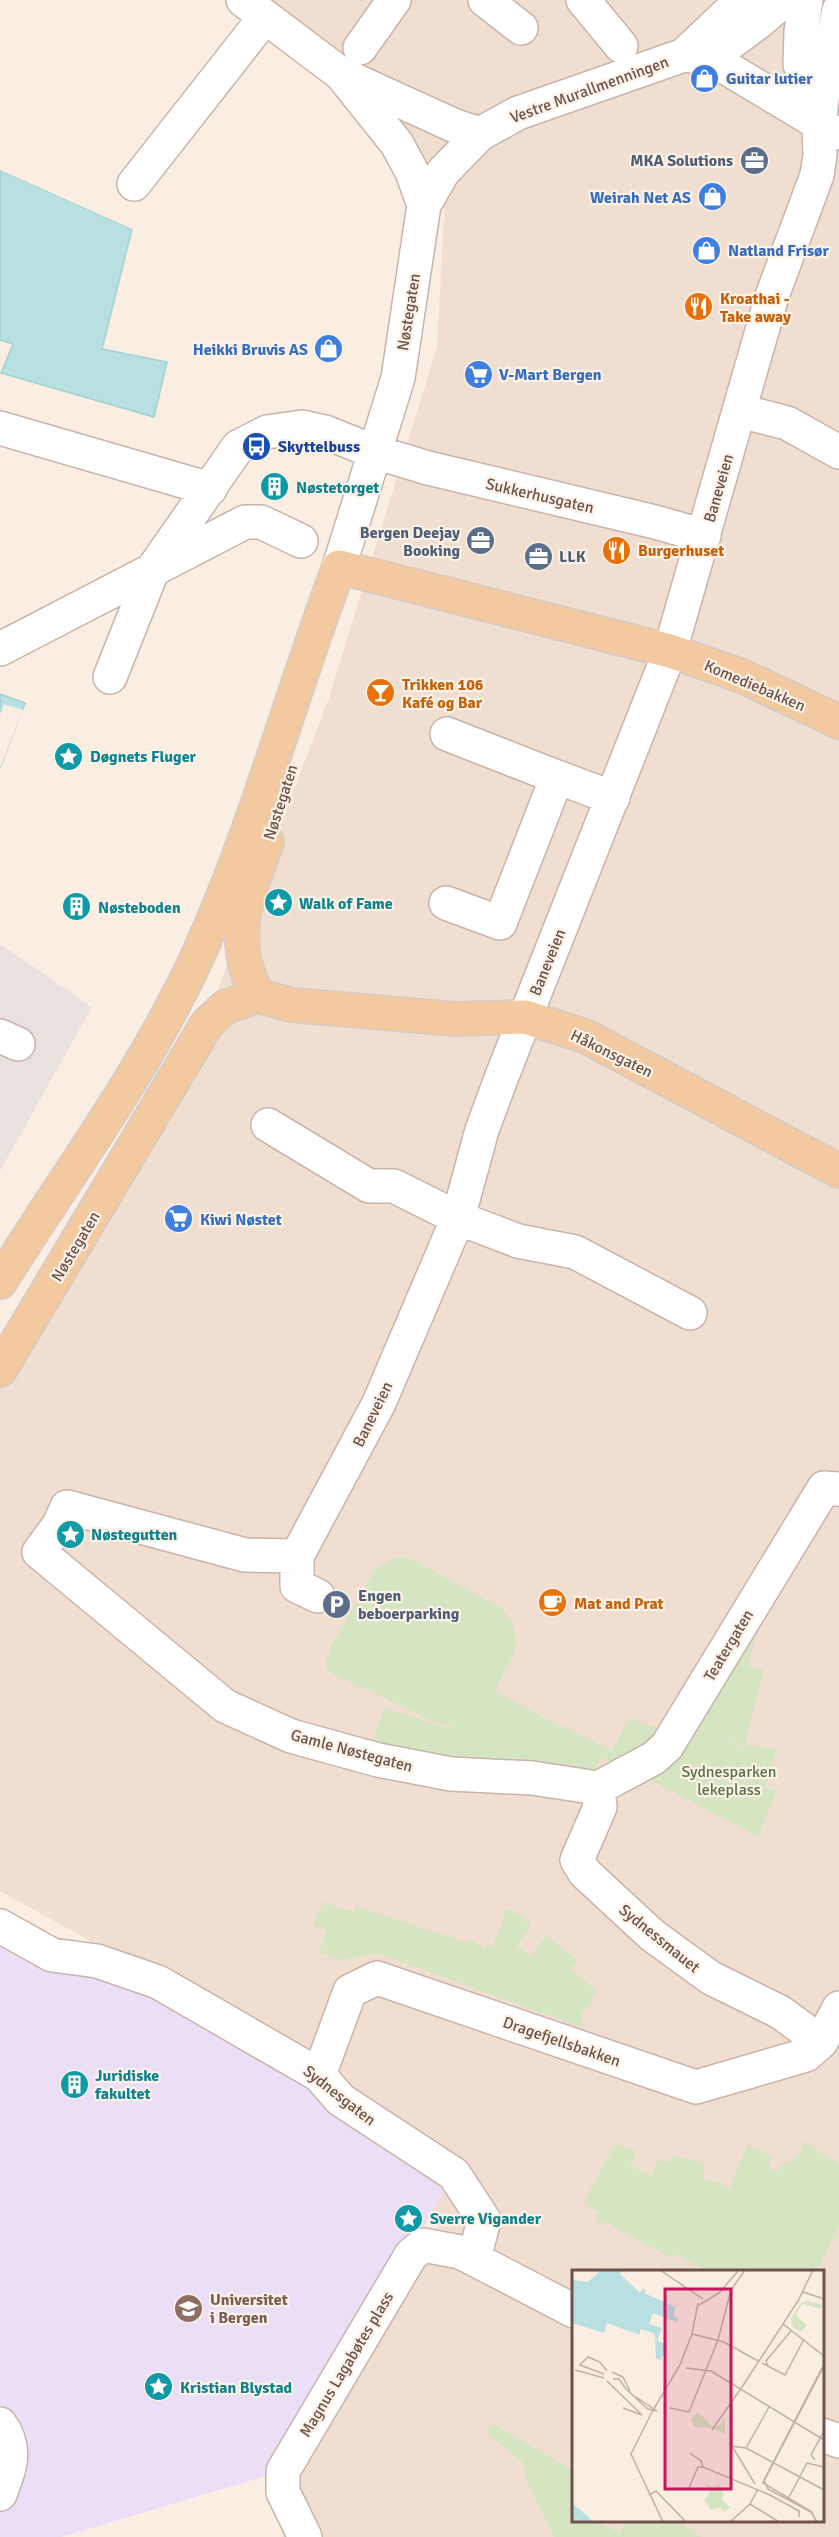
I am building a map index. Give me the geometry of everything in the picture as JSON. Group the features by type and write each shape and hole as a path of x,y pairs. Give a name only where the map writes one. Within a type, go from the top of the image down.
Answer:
{"main road":[{"path":"290,710 339,567 670,651"},
{"name":"Komediebakken","path":"670,651 742,676 839,722"},
{"name":"Nøstegaten","path":"0,1370 207,1024 225,1007 258,996 248,978 240,946 243,913 296,764 290,710"},
{"name":"Nøstegaten","path":"0,1282 148,1052 192,968 241,849 290,710"},
{"name":"Håkonsgaten","path":"258,996 292,1005 455,1019 525,1017 585,1036 839,1171"}],"street":[{"path":"360,48 394,0"},
{"path":"485,0 521,28"},
{"path":"584,0 621,46"},
{"name":"Vestre Murallmenningen","path":"424,205 442,172 480,134 518,113 697,56 742,0"},
{"path":"697,56 760,21 784,0"},
{"path":"806,0 801,31 800,64 829,130"},
{"path":"134,184 254,8"},
{"name":"Nøstegaten","path":"254,8 341,74 454,126 480,134"},
{"path":"829,130 825,74 839,10"},
{"path":"697,56 829,130"},
{"name":"Nøstegaten","path":"339,567 398,378 424,205 412,172 397,144 341,74"},
{"name":"Baneveien","path":"297,1556 379,1403 458,1218 482,1130 670,651 772,296 817,175 820,155 829,130"},
{"path":"740,411 787,423 839,452"},
{"name":"Sukkerhusgaten","path":"153,569 238,447 267,432 302,427 325,432 375,452 429,468 655,522 704,536"},
{"path":"0,428 210,489"},
{"path":"0,650 245,522 261,522 301,541"},
{"path":"110,677 153,569"},
{"path":"447,734 613,798"},
{"path":"446,903 500,923 557,777"},
{"path":"268,1125 369,1186 394,1186 458,1218 518,1241 575,1252 690,1313"},
{"name":"Teatergaten","path":"598,1788 654,1758 667,1746 824,1488 839,1489"},
{"name":"Gamle Nøstegaten","path":"297,1556 245,1555 67,1507 59,1525 39,1552 225,1706 291,1736 378,1760 451,1774 531,1778 598,1788"},
{"path":"297,1556 297,1586 318,1596"},
{"name":"Sydnessmauet","path":"598,1788 600,1807 577,1860 585,1873 652,1935 711,1978 780,2012 820,2042"},
{"name":"Sydnesgaten","path":"0,1926 52,1955 97,1961 158,1982 320,2075 341,2100 454,2174 484,2220 474,2259"},
{"name":"Dragefjellsbakken","path":"320,2075 350,1992 377,1978 696,2087 806,2055 820,2042 839,2008"},
{"name":"Magnus Lagabøtes plass","path":"302,2531 283,2492 283,2471 411,2255 423,2245 460,2252 474,2259"},
{"path":"474,2259 572,2311"},
{"path":"0,2424 5,2431 12,2464 0,2494"},
{"path":"824,2436 839,2441"}],"shaded area":[{"path":"239,0 839,0 839,2537 283,2537 276,2496 439,2225 409,2153 320,2068 0,1891 0,1375 212,1005 329,698 437,347 446,181 319,73"},
{"path":"0,944 92,1007 0,1171"},
{"name":"Universitet i Bergen","path":"0,1927 158,1982 454,2174 283,2471 61,2537 0,2537"}],"green space":[{"name":"Sydnesparken lekeplass","path":"397,1557 412,1559 503,1609 513,1624 516,1645 511,1661 495,1690 542,1717 612,1750 630,1718 686,1739 758,1627 748,1666 764,1670 745,1744 710,1741 777,1749 765,1787 777,1791 758,1836 631,1770 601,1758 587,1782 368,1752 385,1708 447,1728 454,1726 439,1724 329,1672 325,1665 331,1646 375,1569"},
{"path":"323,1902 353,1912 355,1906 468,1943 470,1939 485,1949 487,1945 492,1947 504,1920 503,1908 527,1918 525,1921 531,1925 517,1946 531,1956 546,1936 578,1960 571,1970 597,1991 581,2016 583,2028 377,1953 339,1960 319,1952 327,1931 313,1925"},
{"path":"803,2141 839,2164 839,2228 817,2270 705,2270 675,2254 673,2259 602,2220 600,2224 595,2221 599,2212 588,2207 589,2205 584,2202 615,2144 636,2151 630,2166 652,2175 658,2158 671,2163 674,2154 706,2165 702,2178 730,2187 747,2145 772,2156 768,2167 777,2171 782,2161 786,2163 793,2160 802,2149"},
{"path":"493,2424 572,2469 572,2522 599,2522 620,2533 627,2522 678,2522 702,2537 554,2537 526,2480 523,2463 486,2432"}],"water":[{"path":"0,170 132,229 102,349 167,362 154,417 1,373 13,344 0,340"},
{"path":"0,694 25,703 0,768"}],"pier":[{"path":"0,167 133,226 132,229 0,170"},
{"path":"4,704 23,710 0,768 0,714"}],"place":[{"name":"Guitar lutier","path":"705,78"},
{"name":"MKA Solutions","path":"754,160"},
{"name":"Weirah Net AS","path":"712,197"},
{"name":"Natland Frisør","path":"707,250"},
{"name":"Kroathai - Take away","path":"699,307"},
{"name":"Heikki Bruvis AS","path":"329,349"},
{"name":"V-Mart Bergen","path":"478,374"},
{"name":"Skyttelbuss","path":"257,446"},
{"name":"Nøstetorget","path":"275,487"},
{"name":"Bergen Deejay Booking","path":"481,541"},
{"name":"Burgerhuset","path":"617,550"},
{"name":"LLK","path":"538,556"},
{"name":"Trikken 106 Kafé og Bar","path":"381,693"},
{"name":"Døgnets Fluger","path":"69,756"},
{"name":"Walk of Fame","path":"278,903"},
{"name":"Nøsteboden","path":"77,907"},
{"name":"Kiwi Nøstet","path":"179,1219"},
{"name":"Nøstegutten","path":"70,1534"},
{"name":"Mat and Prat","path":"553,1603"},
{"name":"Engen beboerparking","path":"337,1604"},
{"name":"Juridiske fakultet","path":"74,2084"},
{"name":"Sverre Vigander","path":"409,2218"},
{"name":"Universitet i Bergen","path":"189,2308"},
{"name":"Kristian Blystad","path":"159,2387"}]}
